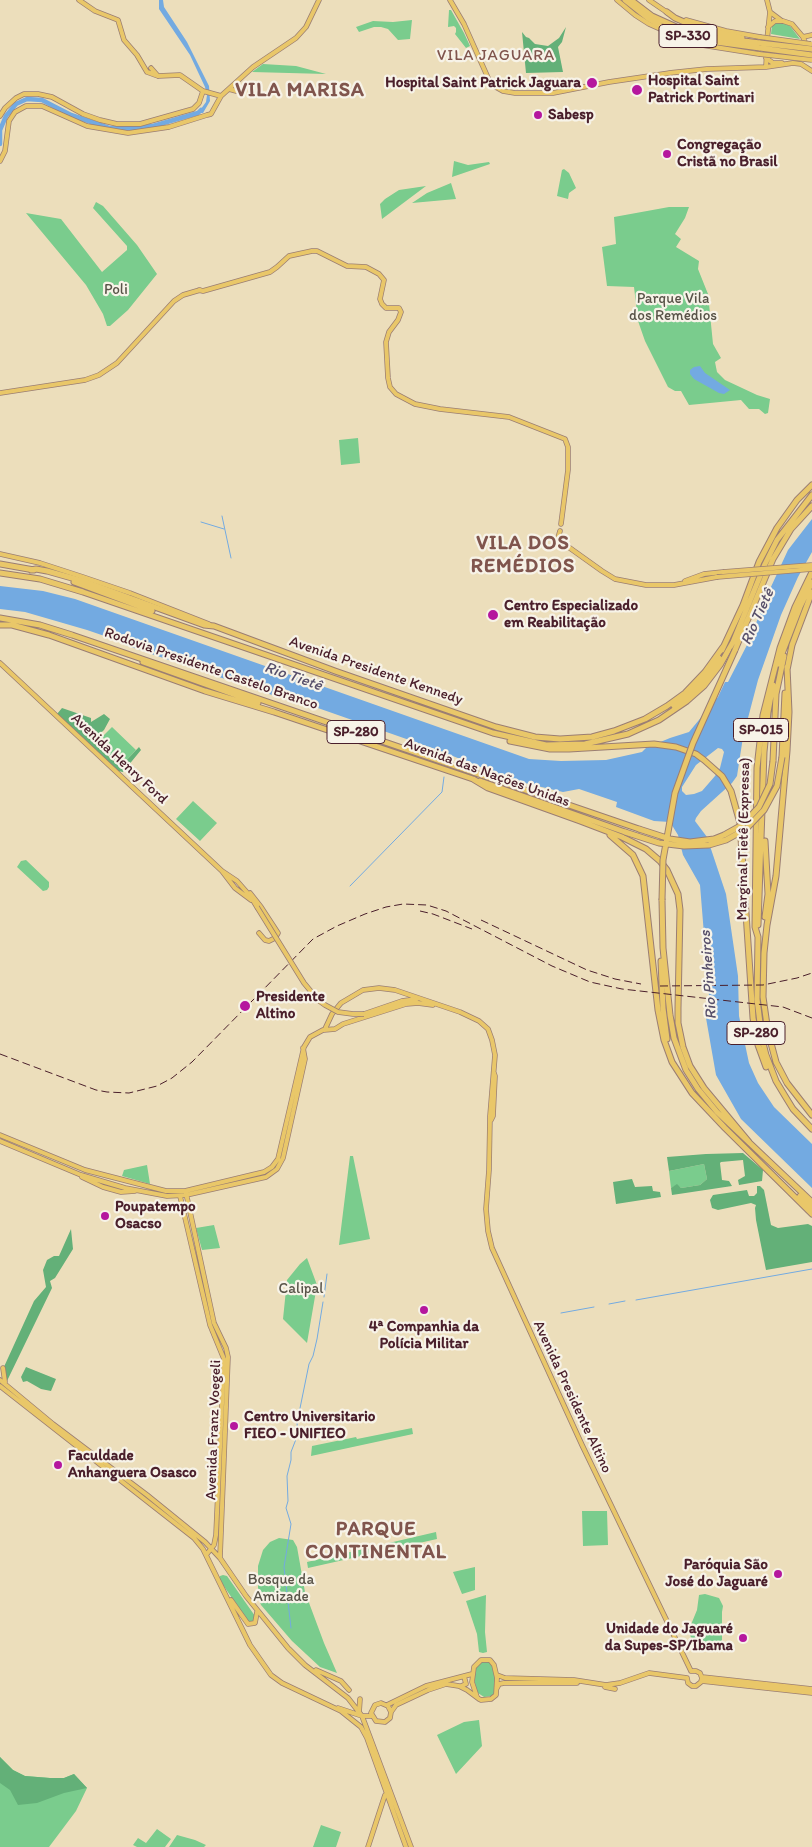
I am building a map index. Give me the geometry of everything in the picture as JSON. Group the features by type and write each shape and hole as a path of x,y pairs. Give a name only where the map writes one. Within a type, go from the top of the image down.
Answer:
{"highway":[{"name":"SP-330","path":"625,0 649,19 679,34 716,42 812,46"},
{"name":"SP-330","path":"631,0 652,16 683,30 704,36 812,55"},
{"path":"667,12 675,18 698,28 760,45"},
{"path":"647,725 684,699 701,683 714,666 760,559 784,518 812,485"},
{"path":"0,573 61,585 168,620 493,733 546,745 585,744 628,734 667,715 695,695 720,665 733,642 769,555 796,514 812,495"},
{"path":"812,506 792,529 773,559 735,650 692,742 675,793 663,860 662,900 663,948 672,1028 681,1058 692,1080 706,1099 734,1130 812,1202"},
{"path":"752,566 760,559"},
{"path":"0,564 31,570 122,599 159,614 168,620"},
{"path":"31,570 42,570 86,582 204,626 214,626"},
{"name":"Marginal Tietê (Expressa)","path":"776,1081 771,1071 762,1039 756,999 758,937 755,927 755,828 757,768 760,733 775,664 794,607 812,571"},
{"path":"745,579 748,581 749,587"},
{"name":"SP-015","path":"773,762 776,694 786,642 812,582"},
{"path":"473,779 659,843 684,846 709,845 726,840 746,829 764,810 777,786 782,758 787,667 792,646 812,592"},
{"name":"Rodovia Presidente Castelo Branco","path":"0,618 40,625 72,635 670,839 690,842 714,839 742,825 758,807 770,784 773,762"},
{"name":"Avenida das Nações Unidas","path":"0,625 12,625 43,633 205,691 272,711 473,779 494,790 604,830 637,844 652,853 673,880 679,902 678,1008 683,1047 690,1066 704,1088 749,1142"},
{"name":"Avenida Presidente Kennedy","path":"214,626 335,671 504,730 535,737 560,739 601,735 645,719 685,693 705,672 723,647"},
{"path":"758,937 764,776 770,700 786,642"},
{"path":"127,654 160,669 254,702 272,711"},
{"path":"787,667 787,751 780,810 776,876 767,925 763,970 765,1009 769,1040 781,1074 812,1115"},
{"name":"SP-280","path":"493,733 510,741 550,749 654,744 676,747 696,754 711,765 727,783 740,823 753,1018 758,1045 770,1075 776,1081"},
{"path":"764,776 766,781 764,816 768,894 765,918 767,925"},
{"path":"604,830 637,861 643,876 661,1027 668,1052 678,1074 692,1093 812,1214"},
{"path":"663,948 661,964 664,1020 668,1042 678,1074"},
{"path":"765,1009 763,1015 764,1027 772,1064 771,1071"},
{"name":"SP-015","path":"776,1081 794,1109 811,1127"},
{"path":"760,1163 765,1164 812,1208"}],"main road":[{"path":"78,0 95,11 116,19 124,40 149,73 158,76 180,75 204,92 221,96"},
{"path":"0,161 5,151 9,121 15,112 26,106 42,106 87,126 128,133 169,128 212,114 221,96 253,67 302,32 319,0"},
{"path":"450,0 464,24 489,80 497,89 516,93 553,93 670,73 707,69 757,68 791,63"},
{"path":"617,0 649,24 685,40 702,45 760,45 812,60"},
{"path":"649,0 667,12"},
{"path":"766,67 770,12 767,0"},
{"path":"770,12 782,21 792,24 803,37 806,46 805,66"},
{"path":"768,27 771,23 782,21"},
{"path":"803,37 812,35"},
{"path":"757,68 762,65 766,58"},
{"path":"766,58 773,62 805,66 812,71"},
{"path":"151,68 158,76"},
{"path":"229,89 240,92"},
{"path":"0,116 16,98 24,94 38,94 52,97 83,114 100,120 117,124 140,124 193,109 199,103 204,92"},
{"path":"0,393 86,380 99,375 117,362 174,301 183,295 270,272 289,256 317,251 347,266 366,267 379,274 384,280 380,299 382,304 386,308 400,309 401,316 389,333 386,347 388,384 396,394 414,404 429,408 509,417 565,439 568,444 568,463 559,539 597,568 615,579 646,585 682,584 717,577 812,571"},
{"path":"560,531 564,543"},
{"name":"Avenida Presidente Kennedy","path":"0,554 40,563 83,577 214,626"},
{"path":"670,584 689,580 704,574 812,565"},
{"name":"Avenida Henry Ford","path":"0,663 238,886"},
{"path":"238,886 247,890 256,900 278,933 275,938 269,941 265,940 259,933"},
{"name":"Avenida Presidente Altino","path":"238,886 257,907 304,983 318,1000 328,1008 338,1012 364,1014 402,1001 420,999"},
{"name":"Avenida Presidente Altino","path":"325,1030 338,1006 363,990 379,988 395,990 443,1006 470,1016 488,1028 494,1048 495,1076 486,1209 492,1248 582,1445 691,1671"},
{"path":"395,990 400,994 402,1001"},
{"name":"Avenida Presidente Altino","path":"325,1030 406,1004 418,1003 443,1006"},
{"path":"186,1193 262,1173 276,1162 304,1052 310,1037 325,1030"},
{"path":"92,1180 167,1196 269,1176 277,1169 283,1159 304,1052"},
{"path":"0,1135 85,1170 180,1194"},
{"path":"0,1142 116,1191 138,1190"},
{"path":"267,1170 266,1175 269,1176"},
{"path":"260,1179 264,1176 262,1173"},
{"path":"92,1180 98,1176 105,1176"},
{"path":"125,1181 125,1188"},
{"path":"116,1191 125,1188"},
{"name":"Avenida Franz Voegeli","path":"186,1193 212,1315 215,1326 226,1346 224,1351"},
{"name":"Avenida Franz Voegeli","path":"180,1194 211,1329 229,1361 219,1518 220,1557"},
{"path":"190,1233 195,1233"},
{"path":"206,1307 210,1309 212,1315"},
{"path":"3,1368 5,1385"},
{"path":"0,1380 53,1424 147,1495 212,1548 256,1610 288,1648 348,1698 361,1714"},
{"path":"0,1386 193,1536 206,1555 226,1593 250,1645 271,1675 282,1683 333,1707 357,1723 366,1738 406,1847"},
{"name":"Avenida Franz Voegeli","path":"206,1555 212,1548 219,1518"},
{"path":"205,1542 216,1535"},
{"path":"226,1593 248,1624 254,1624 257,1621 256,1610"},
{"path":"459,1686 477,1698 481,1700 491,1699 496,1695 497,1675 494,1665 490,1660 477,1662 472,1674 472,1682 477,1698"},
{"path":"310,1668 341,1681 349,1690"},
{"path":"691,1671 698,1672 702,1679 698,1685 693,1686 689,1684 687,1678 691,1671"},
{"path":"598,1685 620,1683 649,1673 687,1678"},
{"path":"387,1705 426,1686 472,1674"},
{"path":"497,1675 505,1678 582,1682 615,1690"},
{"path":"333,1707 372,1716 376,1721 382,1723 388,1720 396,1705 428,1689 446,1684 459,1686 466,1684 464,1676"},
{"path":"702,1679 812,1689"},
{"path":"702,1679 812,1693"},
{"path":"497,1688 500,1684 504,1683 563,1681"},
{"path":"360,1699 361,1714 411,1847"},
{"path":"372,1716 373,1708 381,1703 387,1705 391,1712"},
{"path":"368,1847 386,1794"}],"green space":[{"path":"449,10 451,10 470,46 466,48 455,34 456,28 454,26 448,27"},
{"path":"412,20 410,39 398,40 388,29 381,27 374,27 359,32 356,27 373,21 393,22"},
{"path":"783,22 790,26 800,39 771,34 772,26 775,23"},
{"path":"566,27 562,42 558,47 563,72 526,73 522,32 535,44 548,46 559,38"},
{"path":"263,64 296,66 326,74 252,72"},
{"path":"454,161 468,165 489,162 490,164 452,177"},
{"path":"564,169 569,173 576,188 569,193 568,199 557,196 562,170"},
{"path":"451,183 456,199 412,203 427,193"},
{"path":"426,186 382,219 380,204 385,199 399,190"},
{"name":"Poli","path":"96,202 103,206 137,245 157,274 128,310 110,326 107,326 103,314 86,285 26,213 61,219 102,272 127,250 127,246 93,208"},
{"name":"Parque Vila dos Remédios","path":"669,207 689,207 685,218 675,234 681,239 676,247 699,261 698,269 708,294 713,344 721,358 715,362 717,372 725,380 770,399 768,413 765,414 759,409 749,409 741,400 689,405 681,391 675,391 668,387 645,341 638,321 634,287 607,286 602,247 616,244 614,217"},
{"path":"358,438 360,463 341,465 339,440"},
{"path":"62,708 91,718 91,722 104,714 110,719 104,730 92,741 120,767 139,747 141,750 123,772 118,771 57,714"},
{"path":"112,727 136,750 121,766 96,743"},
{"path":"193,801 217,823 200,841 176,819"},
{"path":"26,860 49,882 47,890 43,891 17,867 21,861"},
{"path":"743,1153 763,1170 762,1181 739,1185 738,1180 745,1176 743,1160 721,1162 722,1180 729,1181 732,1186 672,1195 671,1188 677,1184 681,1188 700,1185 707,1179 704,1164 669,1171 667,1157"},
{"path":"350,1156 353,1156 370,1239 339,1245"},
{"path":"704,1164 707,1179 700,1185 681,1188 677,1185 671,1188 669,1171"},
{"path":"147,1165 150,1184 122,1176 124,1170"},
{"path":"632,1179 635,1187 652,1186 653,1191 660,1192 661,1197 616,1204 613,1182"},
{"path":"757,1186 764,1190 771,1225 778,1228 808,1224 812,1226 812,1262 766,1270 756,1220 756,1205 751,1203 718,1210 712,1208 710,1200 713,1195 747,1190 749,1196 754,1196 757,1193"},
{"path":"214,1225 220,1248 202,1250 196,1228"},
{"path":"71,1229 73,1249 55,1278 50,1281 52,1288 7,1381 3,1369 34,1301 46,1287 43,1270 47,1260 54,1256 59,1256"},
{"name":"Calipal","path":"307,1258 317,1285 307,1343 283,1319 287,1280"},
{"path":"26,1367 56,1379 51,1391 41,1389 27,1381 23,1382 21,1377"},
{"path":"412,1428 413,1434 311,1456 312,1446"},
{"path":"582,1511 607,1511 608,1545 583,1546"},
{"path":"436,1532 437,1539 308,1568 307,1562"},
{"name":"Bosque da Amizade","path":"279,1538 293,1540 297,1547 305,1592 337,1673 320,1667 292,1641 261,1605 258,1597 258,1566 263,1550 270,1542"},
{"path":"475,1567 475,1590 462,1594 453,1572"},
{"path":"223,1575 227,1576 255,1616 254,1621 248,1621 219,1579"},
{"path":"705,1594 719,1598 723,1606 722,1640 713,1649 696,1646 692,1642 690,1634 690,1627 697,1610 699,1595"},
{"path":"486,1595 485,1632 487,1652 483,1653 479,1652 477,1634 466,1601"},
{"path":"488,1660 496,1675 495,1692 492,1696 484,1697 476,1689 474,1677 475,1669 479,1662"},
{"path":"479,1720 482,1746 456,1774 437,1735 464,1722"},
{"path":"0,1757 13,1770 25,1776 64,1778 74,1774 87,1788 76,1811 49,1847 0,1847"},
{"path":"0,1757 13,1770 25,1776 64,1778 74,1774 87,1788 64,1793 37,1803 18,1805 10,1790 0,1783"},
{"path":"321,1825 341,1832 336,1847 313,1847"},
{"path":"157,1829 171,1839 165,1847 137,1847 133,1845 138,1838 146,1843"},
{"path":"177,1835 206,1845 204,1847 169,1847"}],"water":[{"path":"159,0 163,0 164,7 187,42 209,86 210,101 203,113 198,113 206,102 205,87 190,55 159,9"},
{"path":"700,366 705,373 730,390 724,394 719,393 694,379 690,374 690,370"},
{"path":"812,519 812,552 798,577 781,615 758,680 743,737 737,776 732,783 701,811 695,821 707,837 726,894 738,976 739,1016 749,1063 758,1083 774,1107 812,1144 812,1188 741,1119 716,1075 706,1018 709,996 700,885 683,855 678,835 670,822 654,821 616,807 617,802 579,789 563,792 516,781 435,749 315,707 278,697 125,645 122,642 87,630 25,612 0,609 0,586 43,591 75,599 529,759 561,761 606,760 642,752 646,748 689,732 718,697 725,682 728,682 747,645 788,550","holes":["718,748 724,752 720,768 715,776 702,791 686,795 682,791 682,787 696,765"]}],"waterway":[{"path":"0,144 0,130 6,116 16,104 27,99 42,100 71,115 109,128 153,126 198,113 201,110"},
{"path":"222,516 231,558"},
{"path":"201,522 224,529"},
{"path":"447,760 448,753"},
{"path":"350,886 442,792 444,777"},
{"path":"636,1300 812,1269"},
{"path":"324,1297 327,1274"},
{"path":"609,1304 625,1301"},
{"path":"291,1628 284,1567 291,1524 286,1508 288,1501 287,1476 291,1452 298,1434 297,1423 309,1364 317,1339 323,1302"},
{"path":"561,1313 594,1307"}],"railway":[{"path":"0,1054 96,1090 129,1093 157,1086 172,1078 192,1062 313,939 365,914 403,904 427,905 446,911 552,966 590,982 622,989 783,1007 812,1018"},
{"path":"420,911 472,929"},
{"path":"481,920 587,970 615,979 641,984"},
{"path":"660,986 763,985 812,973"}],"place":[{"name":"Hospital Saint Patrick Jaguara","path":"592,83"},
{"name":"Hospital Saint Patrick Portinari","path":"637,90"},
{"name":"Sabesp","path":"538,115"},
{"name":"Congregação Cristã no Brasil","path":"667,154"},
{"name":"Centro Especializado em Reabilitação","path":"493,615"},
{"name":"Presidente Altino","path":"245,1006"},
{"name":"Poupatempo Osacso","path":"105,1216"},
{"name":"4ª Companhia da Polícia Militar","path":"424,1310"},
{"name":"Centro Universitario FIEO - UNIFIEO","path":"234,1426"},
{"name":"Faculdade Anhanguera Osasco","path":"58,1465"},
{"name":"Paróquia São José do Jaguaré","path":"778,1574"},
{"name":"Unidade do Jaguaré da Supes-SP/Ibama","path":"743,1638"}],"district":[{"name":"VILA JAGUARA","path":"496,56"},
{"name":"VILA MARISA","path":"300,91"},
{"name":"VILA DOS REMÉDIOS","path":"523,556"},
{"name":"PARQUE CONTINENTAL","path":"376,1542"}],"water label":[{"name":"Rio Tietê","path":"758,617"},
{"name":"Rio Tietê","path":"293,677"},
{"name":"Rio Pinheiros","path":"709,975"}]}
